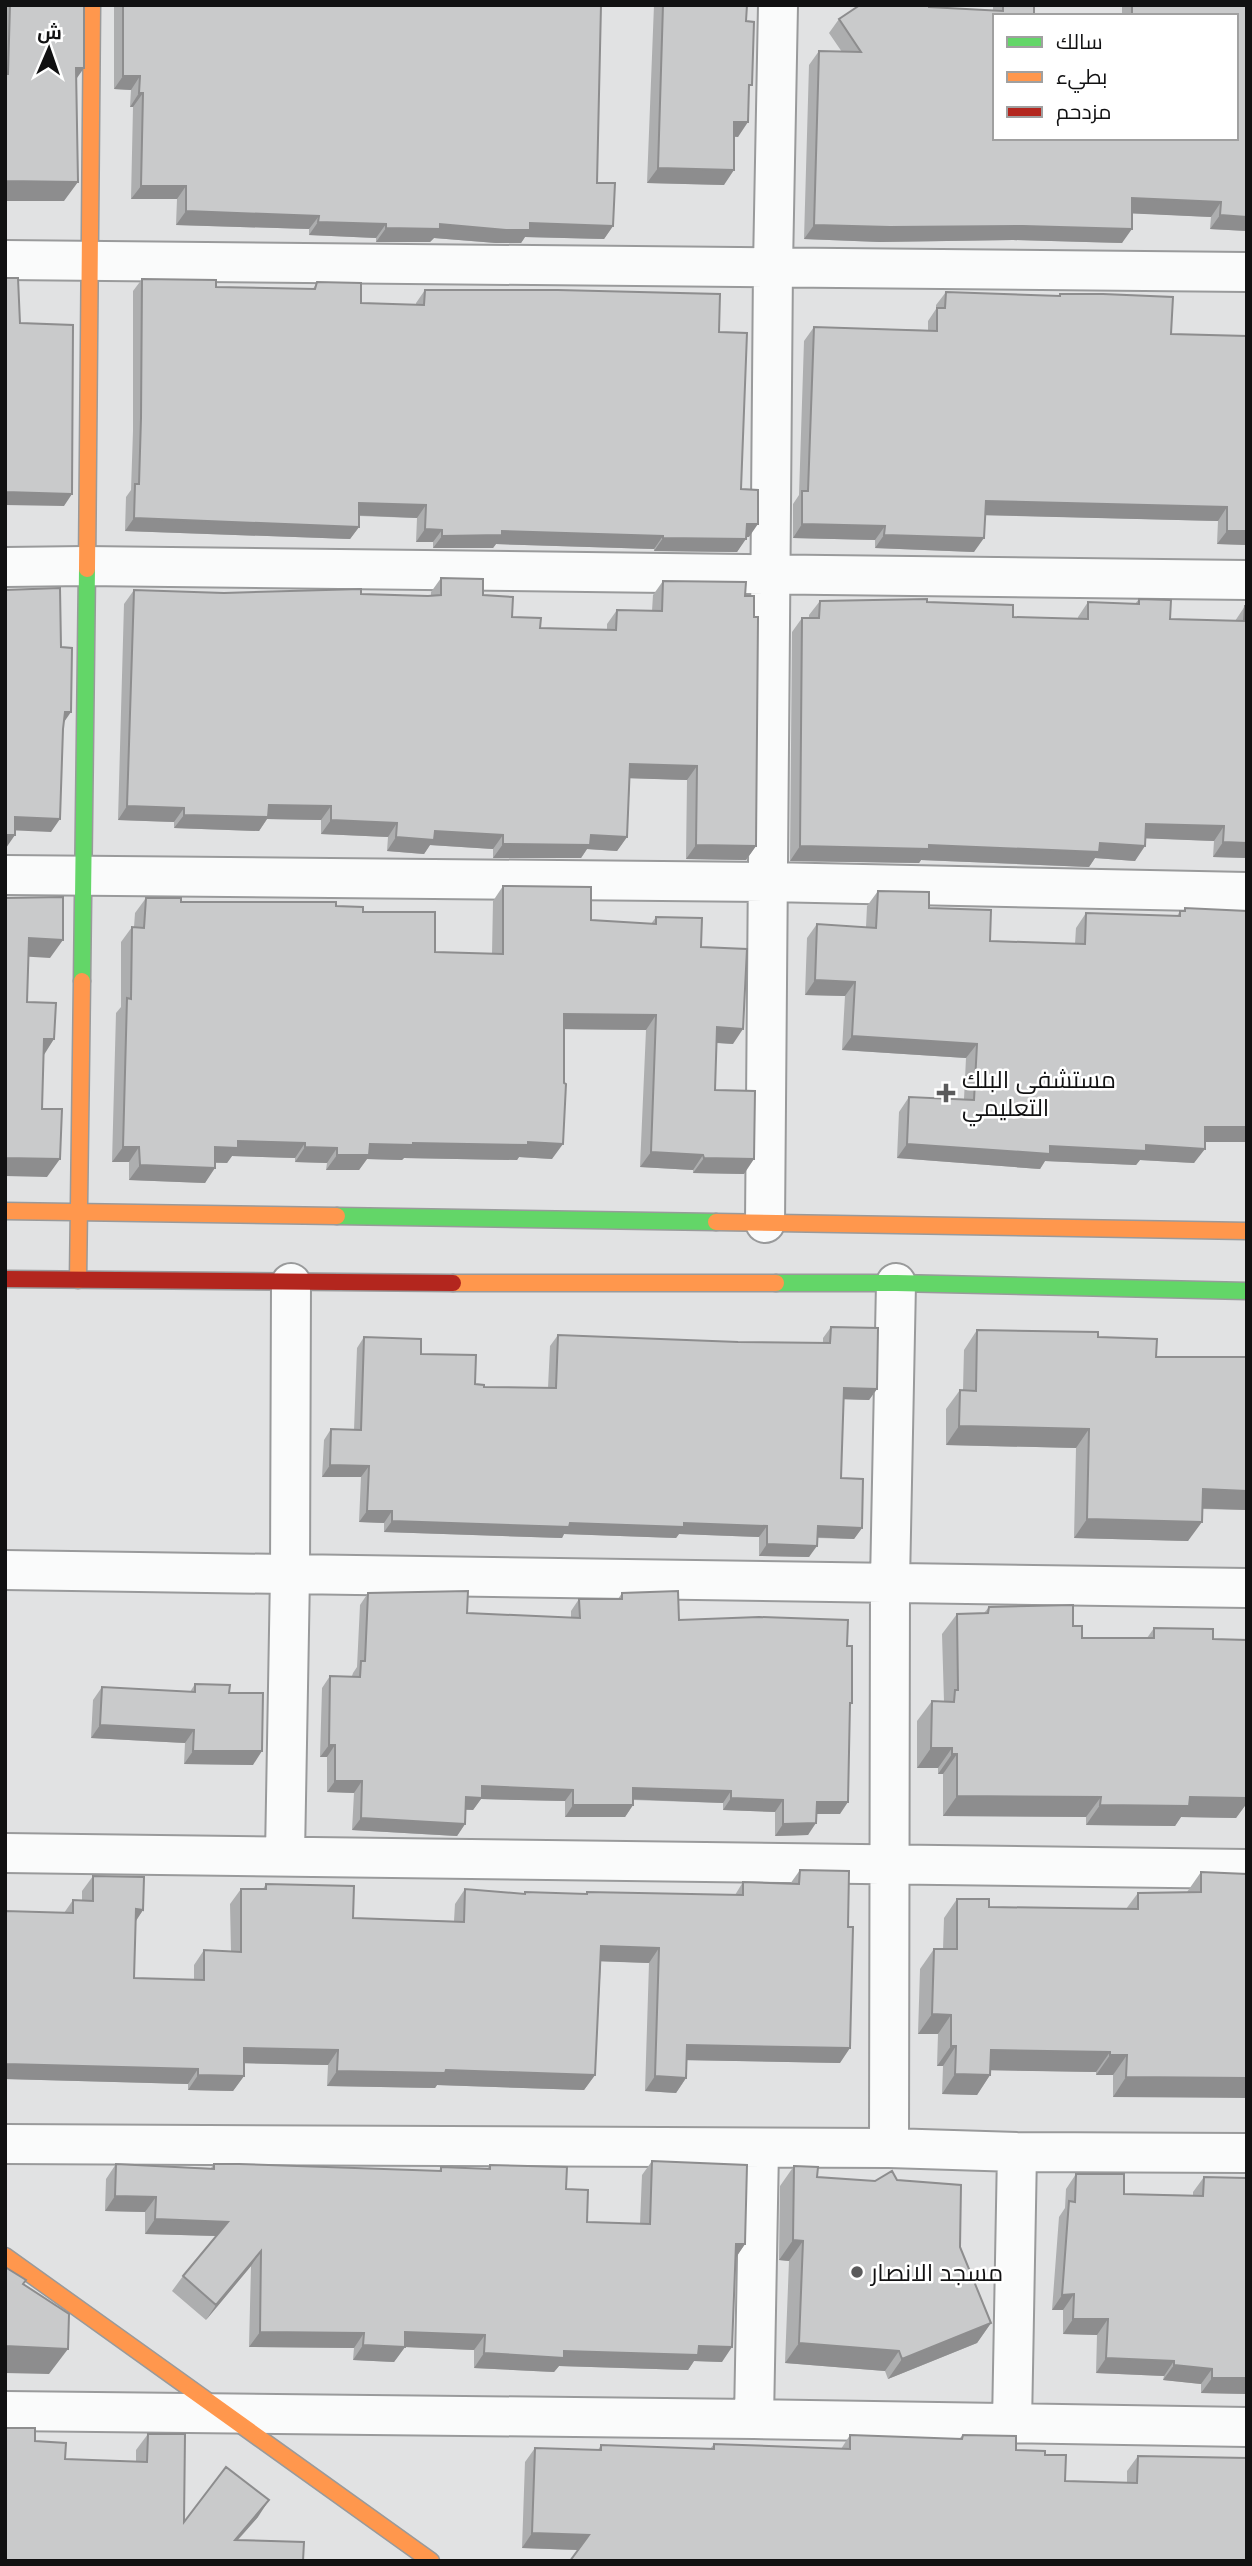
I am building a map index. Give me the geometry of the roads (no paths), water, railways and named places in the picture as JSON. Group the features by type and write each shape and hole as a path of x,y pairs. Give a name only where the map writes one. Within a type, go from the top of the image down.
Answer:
{"street":[{"path":"78,1280 92,5"},
{"path":"765,1223 773,266 779,5"},
{"path":"5,260 1247,272"},
{"path":"5,567 1247,580"},
{"path":"5,875 768,882 1247,892"},
{"path":"5,1211 1247,1231"},
{"path":"5,1279 290,1283 896,1283 1247,1291"},
{"path":"285,1855 290,1575 290,1283"},
{"path":"889,2148 891,1582 896,1283"},
{"path":"5,1570 1247,1588"},
{"path":"5,1853 1247,1869"},
{"path":"5,2144 889,2148 1017,2152 1247,2153"},
{"path":"754,2419 759,2149"},
{"path":"1012,2424 1017,2152"},
{"path":"5,2256 431,2561"},
{"path":"5,2411 1247,2427"}],"place":[{"name":"مستشفى البلك التعليمي","path":"946,1093"},
{"name":"مسجد الانصار","path":"857,2272"}]}
